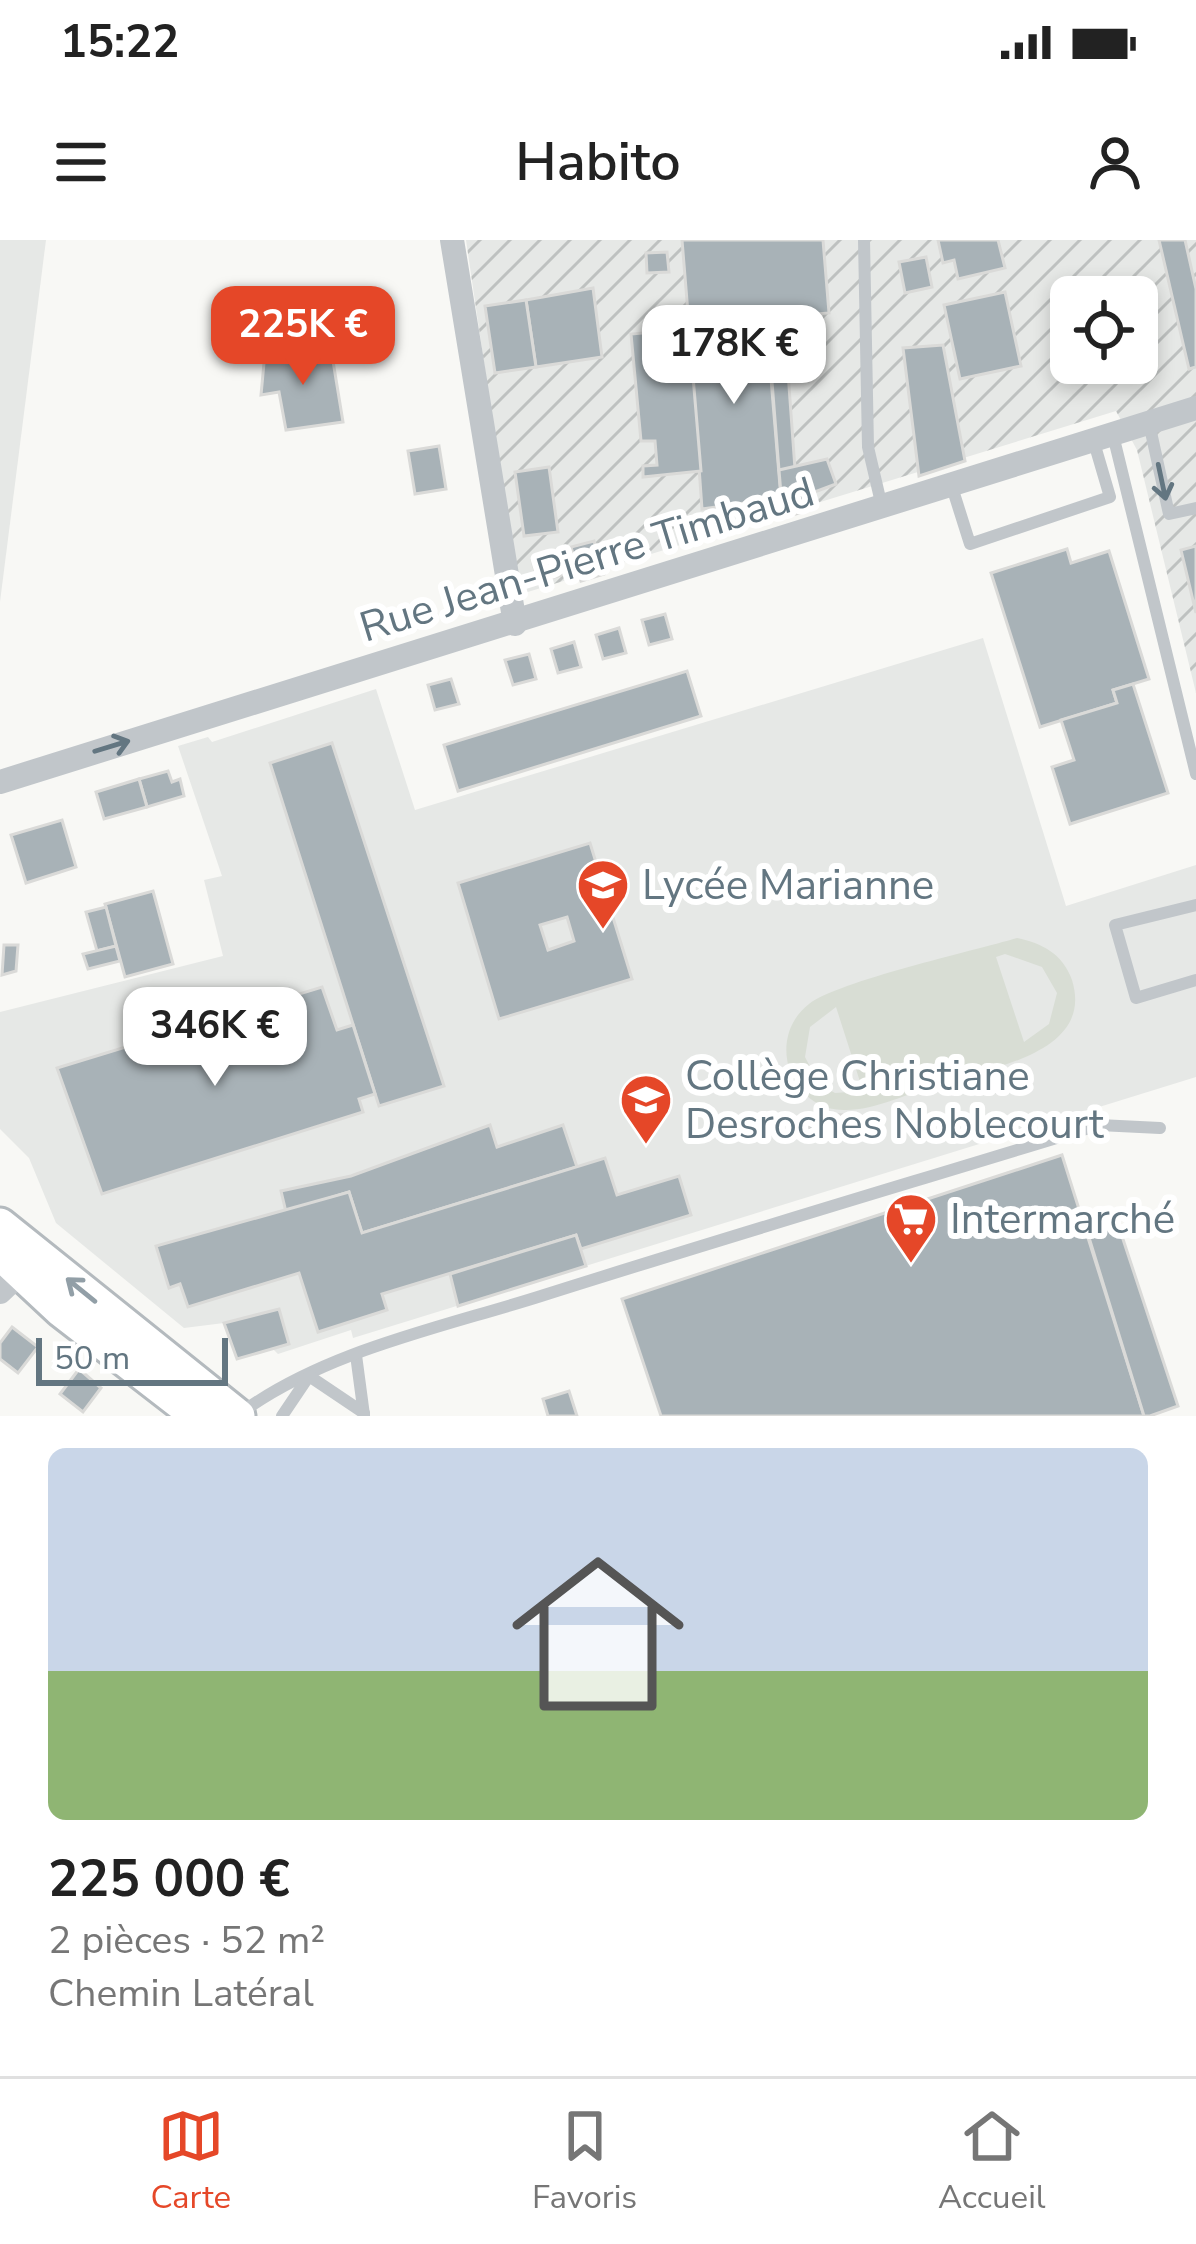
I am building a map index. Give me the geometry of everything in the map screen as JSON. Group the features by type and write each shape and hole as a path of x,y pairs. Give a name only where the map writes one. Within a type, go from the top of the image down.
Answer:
{"main road":[{"path":"0,1226 237,1416"},
{"path":"7,1273 198,1416"}],"street":[{"path":"452,240 515,624"},
{"name":"Rue Jean-Pierre Timbaud","path":"0,782 1196,408"}],"lane":[{"path":"864,240 868,447 882,508"},
{"path":"1149,423 1169,514 1196,508"},
{"path":"952,488 970,544 1109,497 1103,436"},
{"path":"1103,436 1196,774"},
{"path":"1196,905 1115,925 1136,998 1196,980"},
{"path":"237,1416 276,1387 356,1354 1099,1125 1160,1128"},
{"path":"356,1354 364,1414"},
{"path":"309,1376 364,1414"},
{"path":"282,1416 309,1376"}],"shaded area":[{"path":"0,240 46,240 0,602"},
{"path":"466,240 1196,240 1196,693 1137,450 1116,411 518,595"},
{"path":"983,638 1066,906 1196,865 1196,1077 353,1338 351,1330 278,1354 273,1349 237,1359 224,1323 184,1328 56,1223 29,1158 0,1129 0,1012 223,956 204,880 222,876 178,746 208,737 212,742 376,689 415,810"},
{"path":"1017,938 1050,951 1072,980 1075,1005 1068,1025 1053,1041 1009,1064 867,1108 824,1106 797,1084 789,1069 788,1034 809,1004 876,976","holes":["1005,954 1042,967 1057,993 1049,1024 1024,1042 996,957","836,1007 863,1091 835,1093 819,1084 805,1057 810,1027"]}],"building":[{"path":"682,240 823,240 829,313 767,318 765,307 688,313"},
{"path":"938,240 998,240 1005,268 958,279 954,260 943,263"},
{"path":"1159,240 1185,240 1196,289 1196,367 1189,369"},
{"path":"667,252 669,272 647,273 646,253"},
{"path":"926,257 932,287 905,293 899,262"},
{"path":"593,288 602,357 536,367 526,300"},
{"path":"1005,292 1021,366 960,379 944,305"},
{"path":"526,300 536,367 495,373 485,306"},
{"path":"765,307 781,498 702,509 688,313"},
{"path":"784,317 795,469 779,470 767,318"},
{"path":"689,329 701,471 643,477 643,466 657,465 655,441 641,441 631,334"},
{"path":"943,345 965,461 919,476 903,348"},
{"path":"265,352 332,355 343,422 286,430 279,392 261,395"},
{"path":"439,446 446,489 415,494 408,451"},
{"path":"827,459 836,484 809,494 809,510 783,518 779,470"},
{"path":"549,467 558,532 524,536 515,472"},
{"path":"594,541 604,574 581,581 576,564 566,566 568,573 538,582 532,560 561,551 563,557 573,554 571,547"},
{"path":"1196,546 1196,613 1181,550"},
{"path":"1067,549 1071,563 1109,551 1149,679 1113,690 1117,703 1040,727 991,573"},
{"path":"665,614 672,639 649,645 642,620"},
{"path":"619,628 626,653 603,659 596,635"},
{"path":"574,642 581,667 558,673 551,649"},
{"path":"529,654 536,679 513,685 505,660"},
{"path":"687,671 701,716 458,791 444,745"},
{"path":"451,679 459,704 435,710 428,685"},
{"path":"1133,684 1168,793 1070,824 1052,767 1074,760 1061,720 1117,703 1113,690"},
{"path":"332,743 444,1086 379,1106 270,763"},
{"path":"168,771 172,782 180,779 184,796 147,807 139,779"},
{"path":"139,779 147,807 104,819 96,792"},
{"path":"62,820 76,867 26,883 11,835"},
{"path":"590,843 632,979 499,1019 458,883","holes":["567,917 574,941 548,950 540,925"]},
{"path":"153,891 173,964 125,977 105,904"},
{"path":"106,907 116,946 97,951 86,912"},
{"path":"4,945 18,945 16,971 2,975"},
{"path":"116,946 120,961 88,969 83,954"},
{"path":"322,987 337,1030 353,1025 375,1094 359,1099 363,1112 102,1194 57,1068"},
{"path":"806,1114 847,1115 850,1131 812,1139"},
{"path":"490,1125 497,1147 563,1125 577,1167 362,1233 349,1192 286,1212 281,1191 351,1176"},
{"name":"Intermarché","path":"1062,1155 1144,1416 661,1416 622,1299"},
{"path":"605,1158 617,1195 679,1176 691,1215 581,1249 576,1235 382,1294 387,1310 318,1332 299,1273 188,1307 180,1284 169,1288 156,1246 349,1192 362,1233"},
{"path":"1117,1221 1178,1406 1150,1416 1144,1416 1087,1231"},
{"path":"576,1235 586,1266 458,1306 450,1274"},
{"path":"279,1309 289,1344 237,1359 224,1323"},
{"path":"12,1327 38,1347 18,1373 0,1359 0,1343"},
{"path":"79,1369 101,1388 83,1412 60,1394"},
{"path":"569,1391 577,1416 548,1416 543,1399"}],"place":[{"name":"Lycée Marianne","path":"603,931"},
{"name":"Collège Christiane Desroches Noblecourt","path":"646,1146"},
{"name":"Intermarché","path":"911,1265"}]}
